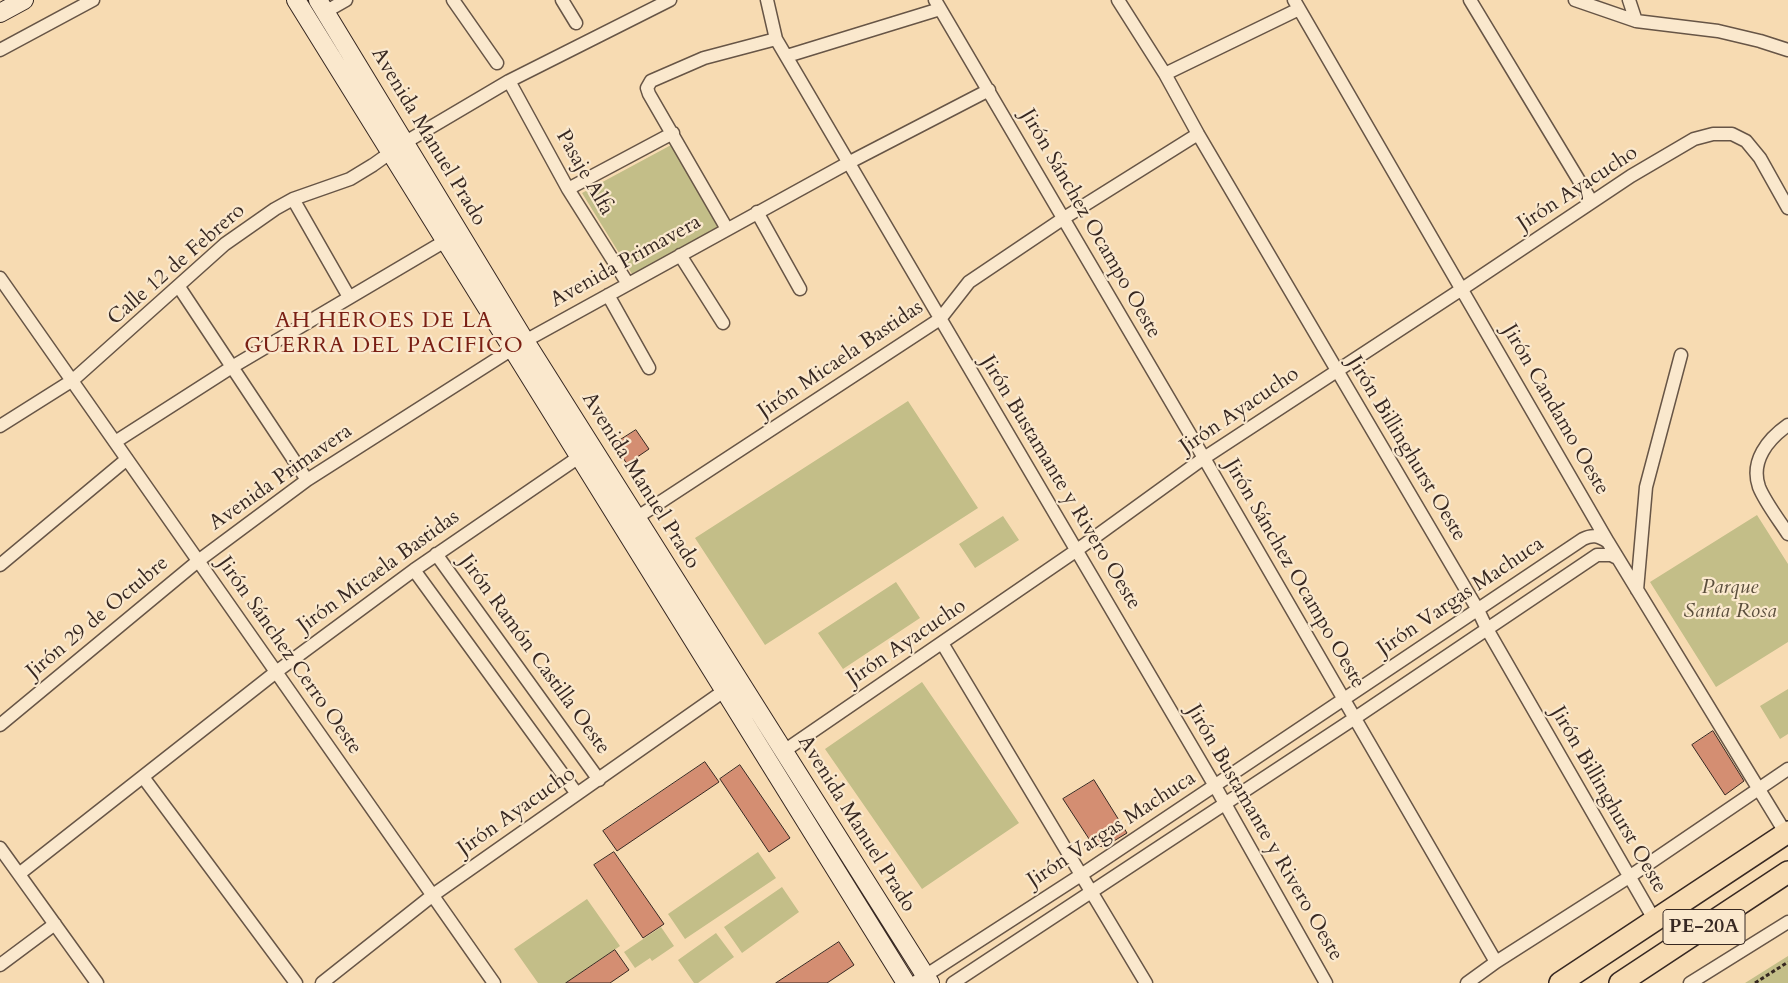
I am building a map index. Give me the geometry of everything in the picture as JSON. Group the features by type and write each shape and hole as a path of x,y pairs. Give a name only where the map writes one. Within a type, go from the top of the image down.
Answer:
{"highway":[{"name":"PE-20A","path":"1560,983 1787,834"},
{"name":"PE-20A","path":"1620,983 1788,872"}],"main road":[{"path":"0,13 24,0"},
{"name":"Avenida Manuel Prado","path":"296,0 397,147 453,237 629,522 724,691 906,983"},
{"name":"Avenida Manuel Prado","path":"322,6 397,147"},
{"name":"Avenida Manuel Prado","path":"519,345 579,457 629,522 739,680 923,981"}],"street":[{"path":"0,50 93,0"},
{"path":"322,6 346,0"},
{"path":"453,0 497,64"},
{"path":"562,0 576,23"},
{"name":"Calle 12 de Febrero","path":"0,426 73,380 225,244 275,209 293,199 350,179 397,147 509,81 670,0"},
{"name":"Jirón Bustamante y Rivero Oeste","path":"768,0 776,39 1215,786 1326,983"},
{"name":"Jirón Billinghurst Oeste","path":"1118,0 1165,74 1336,371 1478,610 1487,629 1655,921"},
{"path":"1470,0 1592,202"},
{"path":"1575,0 1636,21 1718,31 1788,50"},
{"path":"1629,0 1636,21"},
{"path":"786,56 937,4"},
{"name":"Jirón Sánchez Ocampo Oeste","path":"937,4 1064,218 1496,962"},
{"path":"1165,74 1297,4"},
{"name":"Jirón Candamo Oeste","path":"1297,4 1617,558 1787,834"},
{"path":"727,229 647,88 651,81 704,58 776,39"},
{"name":"Pasaje Alfa","path":"509,81 568,189 628,284"},
{"name":"Avenida Primavera","path":"198,561 307,480 519,345 757,212 989,90"},
{"path":"568,189 673,133"},
{"name":"Jirón Micaela Bastidas","path":"629,522 940,319 969,282 1064,218 1198,134"},
{"name":"Jirón Ayacucho","path":"784,751 1077,550 1204,458 1631,176 1694,139 1713,134 1732,134 1746,141 1760,158 1788,208"},
{"path":"293,199 349,298"},
{"path":"757,212 800,289"},
{"path":"115,442 232,366 453,237"},
{"path":"680,255 723,324"},
{"name":"Jirón Sánchez Cerro Oeste","path":"0,278 494,983"},
{"path":"179,286 307,480"},
{"path":"608,295 649,368"},
{"path":"1637,590 1646,487 1681,355"},
{"path":"1788,425 1774,434 1764,448 1758,463 1757,476 1760,488 1788,534"},
{"name":"Jirón Micaela Bastidas","path":"19,874 276,672 436,554 579,457"},
{"path":"0,566 126,459"},
{"name":"Jirón Vargas Machuca","path":"923,981 1583,539 1590,535 1599,536 1608,542"},
{"name":"Jirón Ramón Castilla Oeste","path":"436,554 599,780"},
{"name":"Jirón Vargas Machuca","path":"953,983 1355,718 1597,555 1610,555 1617,558"},
{"name":"Jirón 29 de Octubre","path":"0,725 198,561"},
{"path":"414,570 577,794"},
{"path":"942,643 1146,983"},
{"name":"Jirón Ayacucho","path":"322,983 433,895 739,680"},
{"path":"1467,983 1788,770"},
{"path":"143,777 296,983"},
{"path":"0,848 97,983"},
{"path":"1690,983 1788,922"},
{"path":"0,965 55,924"}],"path":[{"path":"1755,983 1788,962"}],"green space":[{"path":"673,144 721,228 632,274 582,193"},
{"path":"908,401 978,508 765,645 695,538"},
{"name":"Parque Santa Rosa","path":"1757,515 1788,564 1788,642 1716,687 1650,582"},
{"path":"1003,516 1019,540 975,568 959,544"},
{"path":"896,582 920,618 843,669 818,633"},
{"path":"922,682 1019,823 922,889 825,749"},
{"path":"1788,689 1788,734 1780,739 1760,706"},
{"path":"758,852 776,878 685,939 668,914"},
{"path":"782,887 799,912 742,953 724,927"},
{"path":"587,899 620,946 566,983 538,983 514,949"},
{"path":"661,927 674,946 652,961 650,958 635,968 624,952"},
{"path":"716,933 734,957 698,983 694,983 678,960"},
{"path":"1788,956 1788,983 1745,983"}],"building":[{"path":"636,430 649,449 627,464 614,444"},
{"path":"1713,731 1744,781 1725,795 1692,745"},
{"path":"705,762 719,782 617,851 603,831"},
{"path":"740,765 790,838 769,852 720,779"},
{"path":"1094,780 1127,833 1104,847 1093,845 1063,799"},
{"path":"614,852 664,924 643,938 594,865"},
{"path":"839,942 854,965 827,983 776,983"},
{"path":"615,950 629,970 610,983 566,983"}],"district":[{"name":"AH HEROES DE LA GUERRA DEL PACIFICO","path":"384,335"}]}
